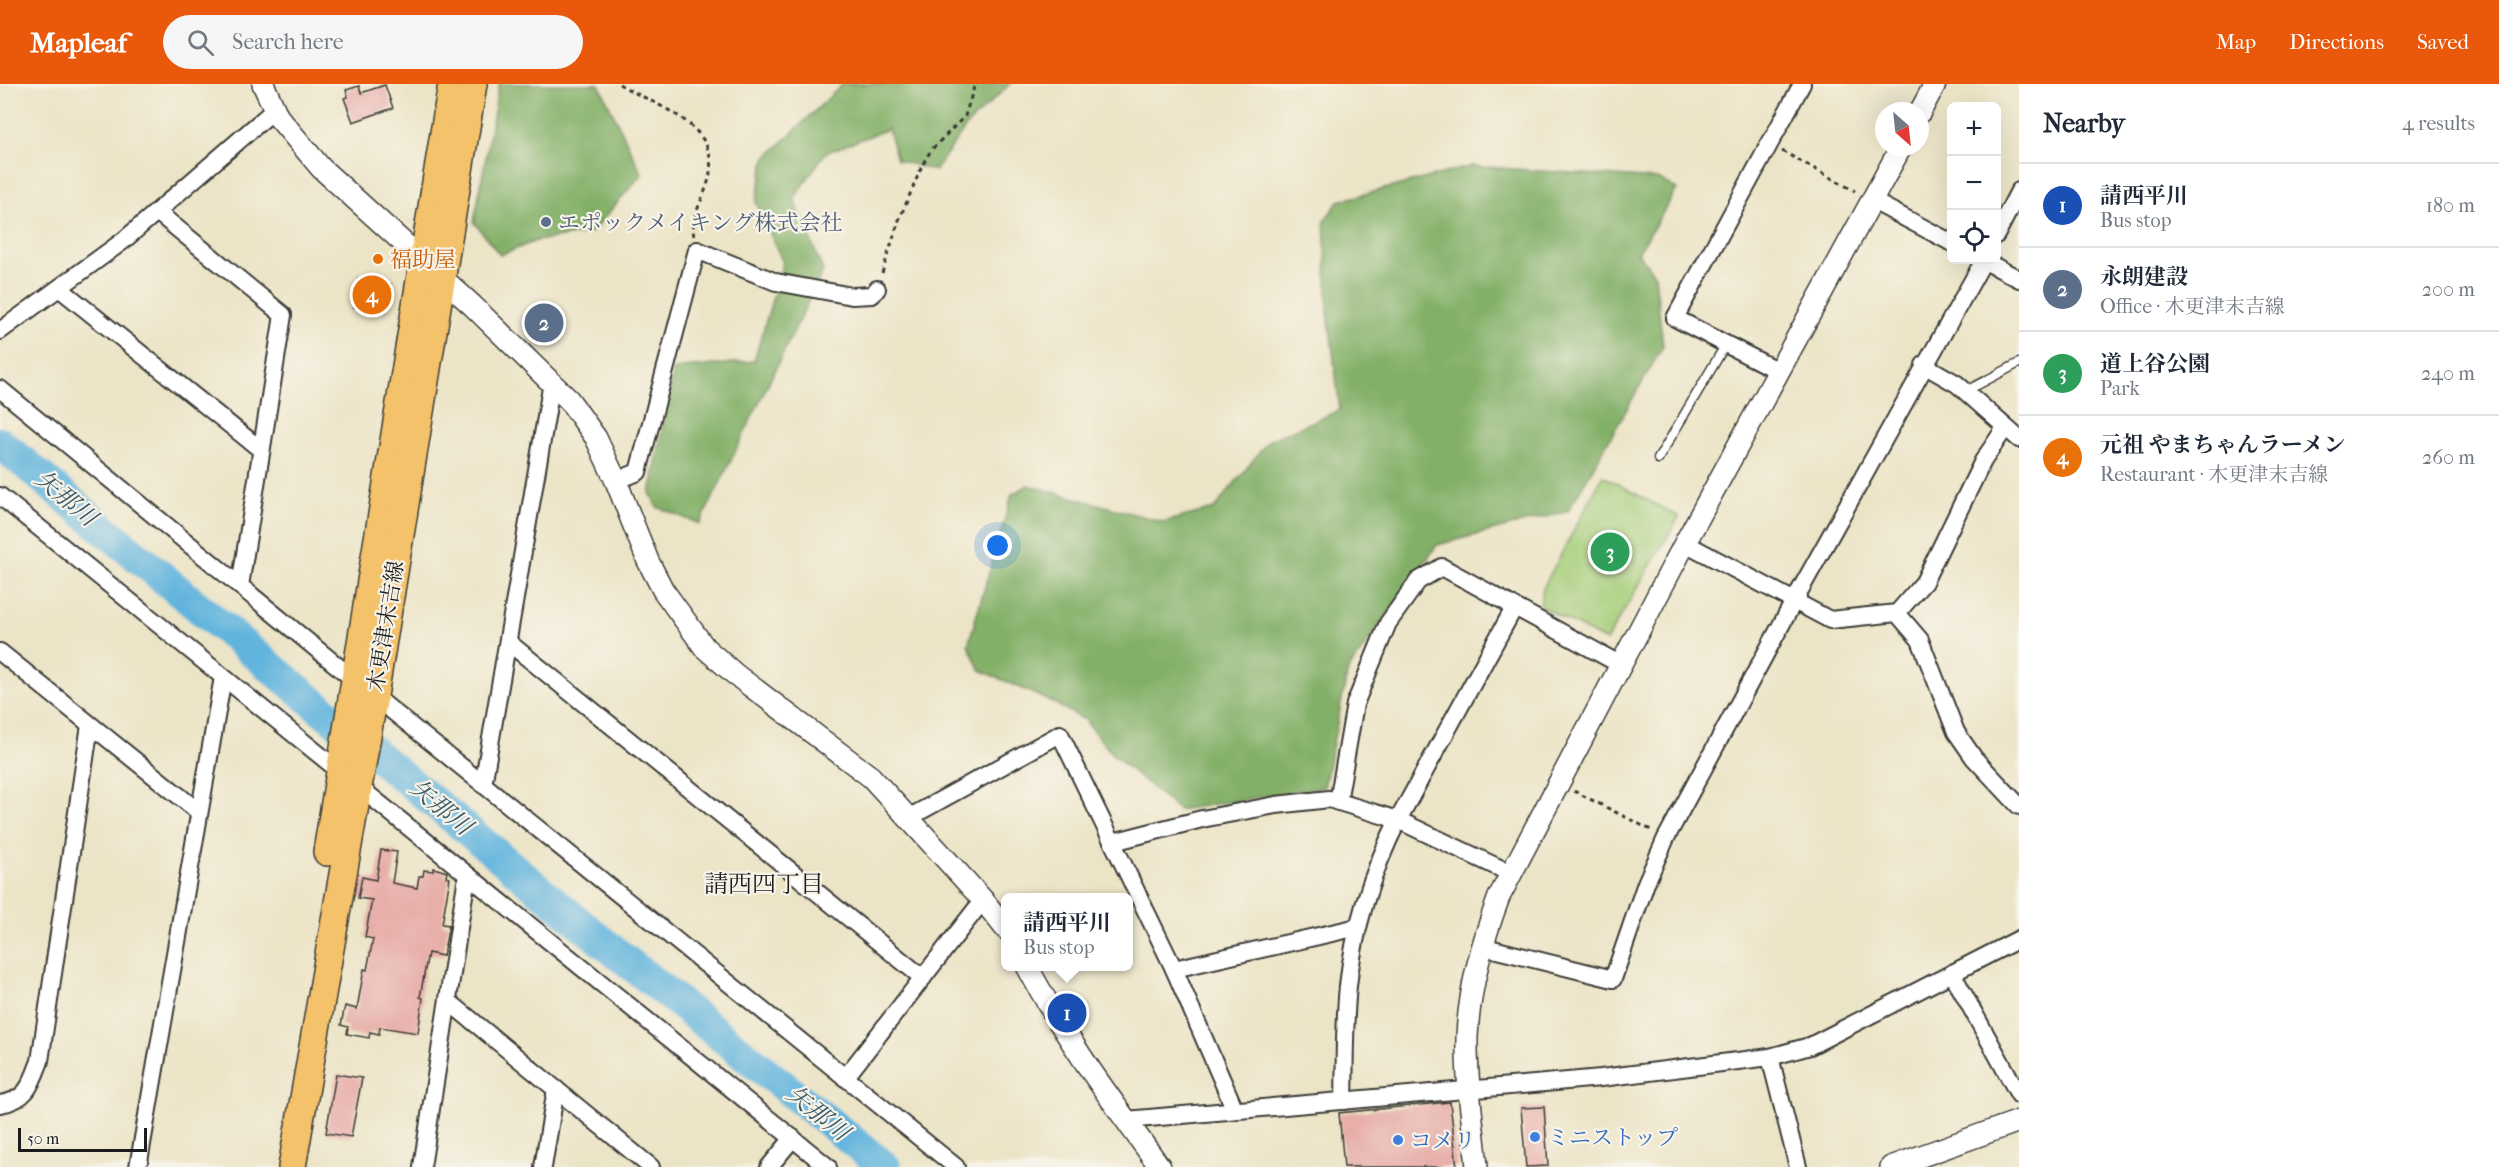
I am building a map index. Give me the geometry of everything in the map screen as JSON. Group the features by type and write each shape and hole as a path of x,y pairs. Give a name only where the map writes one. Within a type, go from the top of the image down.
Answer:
{"main road":[{"name":"木更津末吉線","path":"292,1167 349,779 431,269 452,84"},
{"name":"木更津末吉線","path":"431,269 473,84"},
{"name":"木更津末吉線","path":"274,1167 349,779"}],"street":[{"path":"263,84 274,110 289,132 321,168 552,382 586,423 616,481 648,561 663,590 705,648 736,675 871,777 983,900 1001,924"},
{"path":"1780,372 1675,318 1802,84"},
{"path":"1925,102 1935,84"},
{"path":"0,331 123,241 274,110"},
{"path":"1477,1167 1467,1036 1470,1002 1481,946 1498,897 1686,543 1896,156"},
{"path":"2001,225 2019,191"},
{"path":"1873,201 1947,240"},
{"path":"157,212 283,315 240,586"},
{"path":"616,481 638,472 697,249 776,282 852,296 872,295 877,289"},
{"path":"1481,946 1613,979 1646,883 1666,838 1794,601 1982,264"},
{"path":"1991,264 2019,279"},
{"path":"59,288 260,449"},
{"path":"1924,365 1957,384 2019,439"},
{"path":"483,784 552,382"},
{"path":"0,389 364,688 956,1167"},
{"path":"1686,543 1830,620 1897,613 1924,582 1983,461 2005,428"},
{"path":"0,496 828,1167"},
{"path":"1338,802 1355,704 1388,623 1418,581 1442,567 1621,665"},
{"path":"1344,1101 1348,985 1358,927 1382,853 1514,608"},
{"path":"1897,613 1920,640 1956,732 1974,758 2019,806"},
{"path":"507,642 923,978"},
{"path":"0,652 200,812"},
{"path":"138,1167 223,677"},
{"path":"0,1104 21,1098 31,1084 40,1062 90,725"},
{"path":"910,818 1060,734 1174,969 1235,1110"},
{"path":"1113,842 1202,819 1329,799 1398,820 1510,873"},
{"path":"422,1167 467,876"},
{"path":"845,1078 983,900"},
{"path":"1174,969 1358,927"},
{"path":"1126,1120 1600,1078 1770,1057 1810,1046 2019,939"},
{"path":"1030,971 1050,1010 1080,1058 1160,1167"},
{"path":"1952,973 2019,1095"},
{"path":"448,1001 651,1167"},
{"path":"1770,1057 1798,1167"},
{"path":"543,1167 556,1089"},
{"path":"1891,1167 2019,1121"},
{"path":"769,1167 793,1138"}],"lane":[{"path":"1658,459 1726,344"},
{"path":"1965,392 2019,363"}],"path":[{"path":"619,84 660,108 682,116 705,141 711,165 710,180 692,227 697,249"},
{"path":"877,289 898,220 922,166 931,150 965,116 975,84"},
{"path":"1770,144 1873,201"},
{"path":"1558,783 1666,838"}],"green space":[{"path":"499,84 599,84 642,174 592,232 536,241 500,255 474,222"},
{"path":"843,84 1010,84 967,125 935,171 897,160 888,129 825,153 794,198 823,271 700,524 657,507 650,493 674,369 754,361 783,263 756,202 765,159"},
{"path":"1472,166 1658,179 1677,189 1638,253 1655,275 1663,346 1568,511 1437,545 1348,670 1324,787 1179,810 1112,754 1085,720 1052,702 980,670 968,645 1012,494 1028,485 1163,522 1214,509 1269,440 1340,410 1328,312 1324,221 1339,201"},
{"path":"1603,476 1679,517 1606,641 1540,606 1543,588"}],"building":[{"path":"385,85 393,108 353,122 344,98 348,97 346,90 359,86 361,93"},
{"path":"358,279 391,284 386,312 354,307"},
{"path":"381,850 397,852 392,883 417,888 419,876 423,876 424,870 433,871 434,868 447,872 446,877 450,878 442,924 449,925 443,956 428,953 420,997 423,998 418,1033 380,1027 379,1034 370,1032 369,1038 347,1034 348,1027 341,1025 345,1006 357,1009 364,969 367,970 373,939 365,937 372,900 358,898 362,877 376,880"},
{"path":"336,1074 362,1078 351,1137 326,1133"},
{"name":"コメリ","path":"1450,1102 1457,1167 1344,1167 1339,1113"},
{"name":"ミニストップ","path":"1544,1107 1548,1166 1526,1167 1521,1108"}],"waterway":[{"name":"矢那川","path":"0,443 599,939 885,1167"}],"place":[{"name":"エポックメイキング株式会社","path":"546,222"},
{"name":"福助屋","path":"378,259"},
{"name":"元祖 やまちゃんラーメン","path":"372,295"},
{"name":"永朗建設","path":"544,323"},
{"name":"道上谷公園","path":"1610,552"},
{"name":"請西平川","path":"1067,1013"},
{"name":"ミニストップ","path":"1535,1137"},
{"name":"コメリ","path":"1398,1140"}],"district":[{"name":"請西四丁目","path":"764,884"}]}
